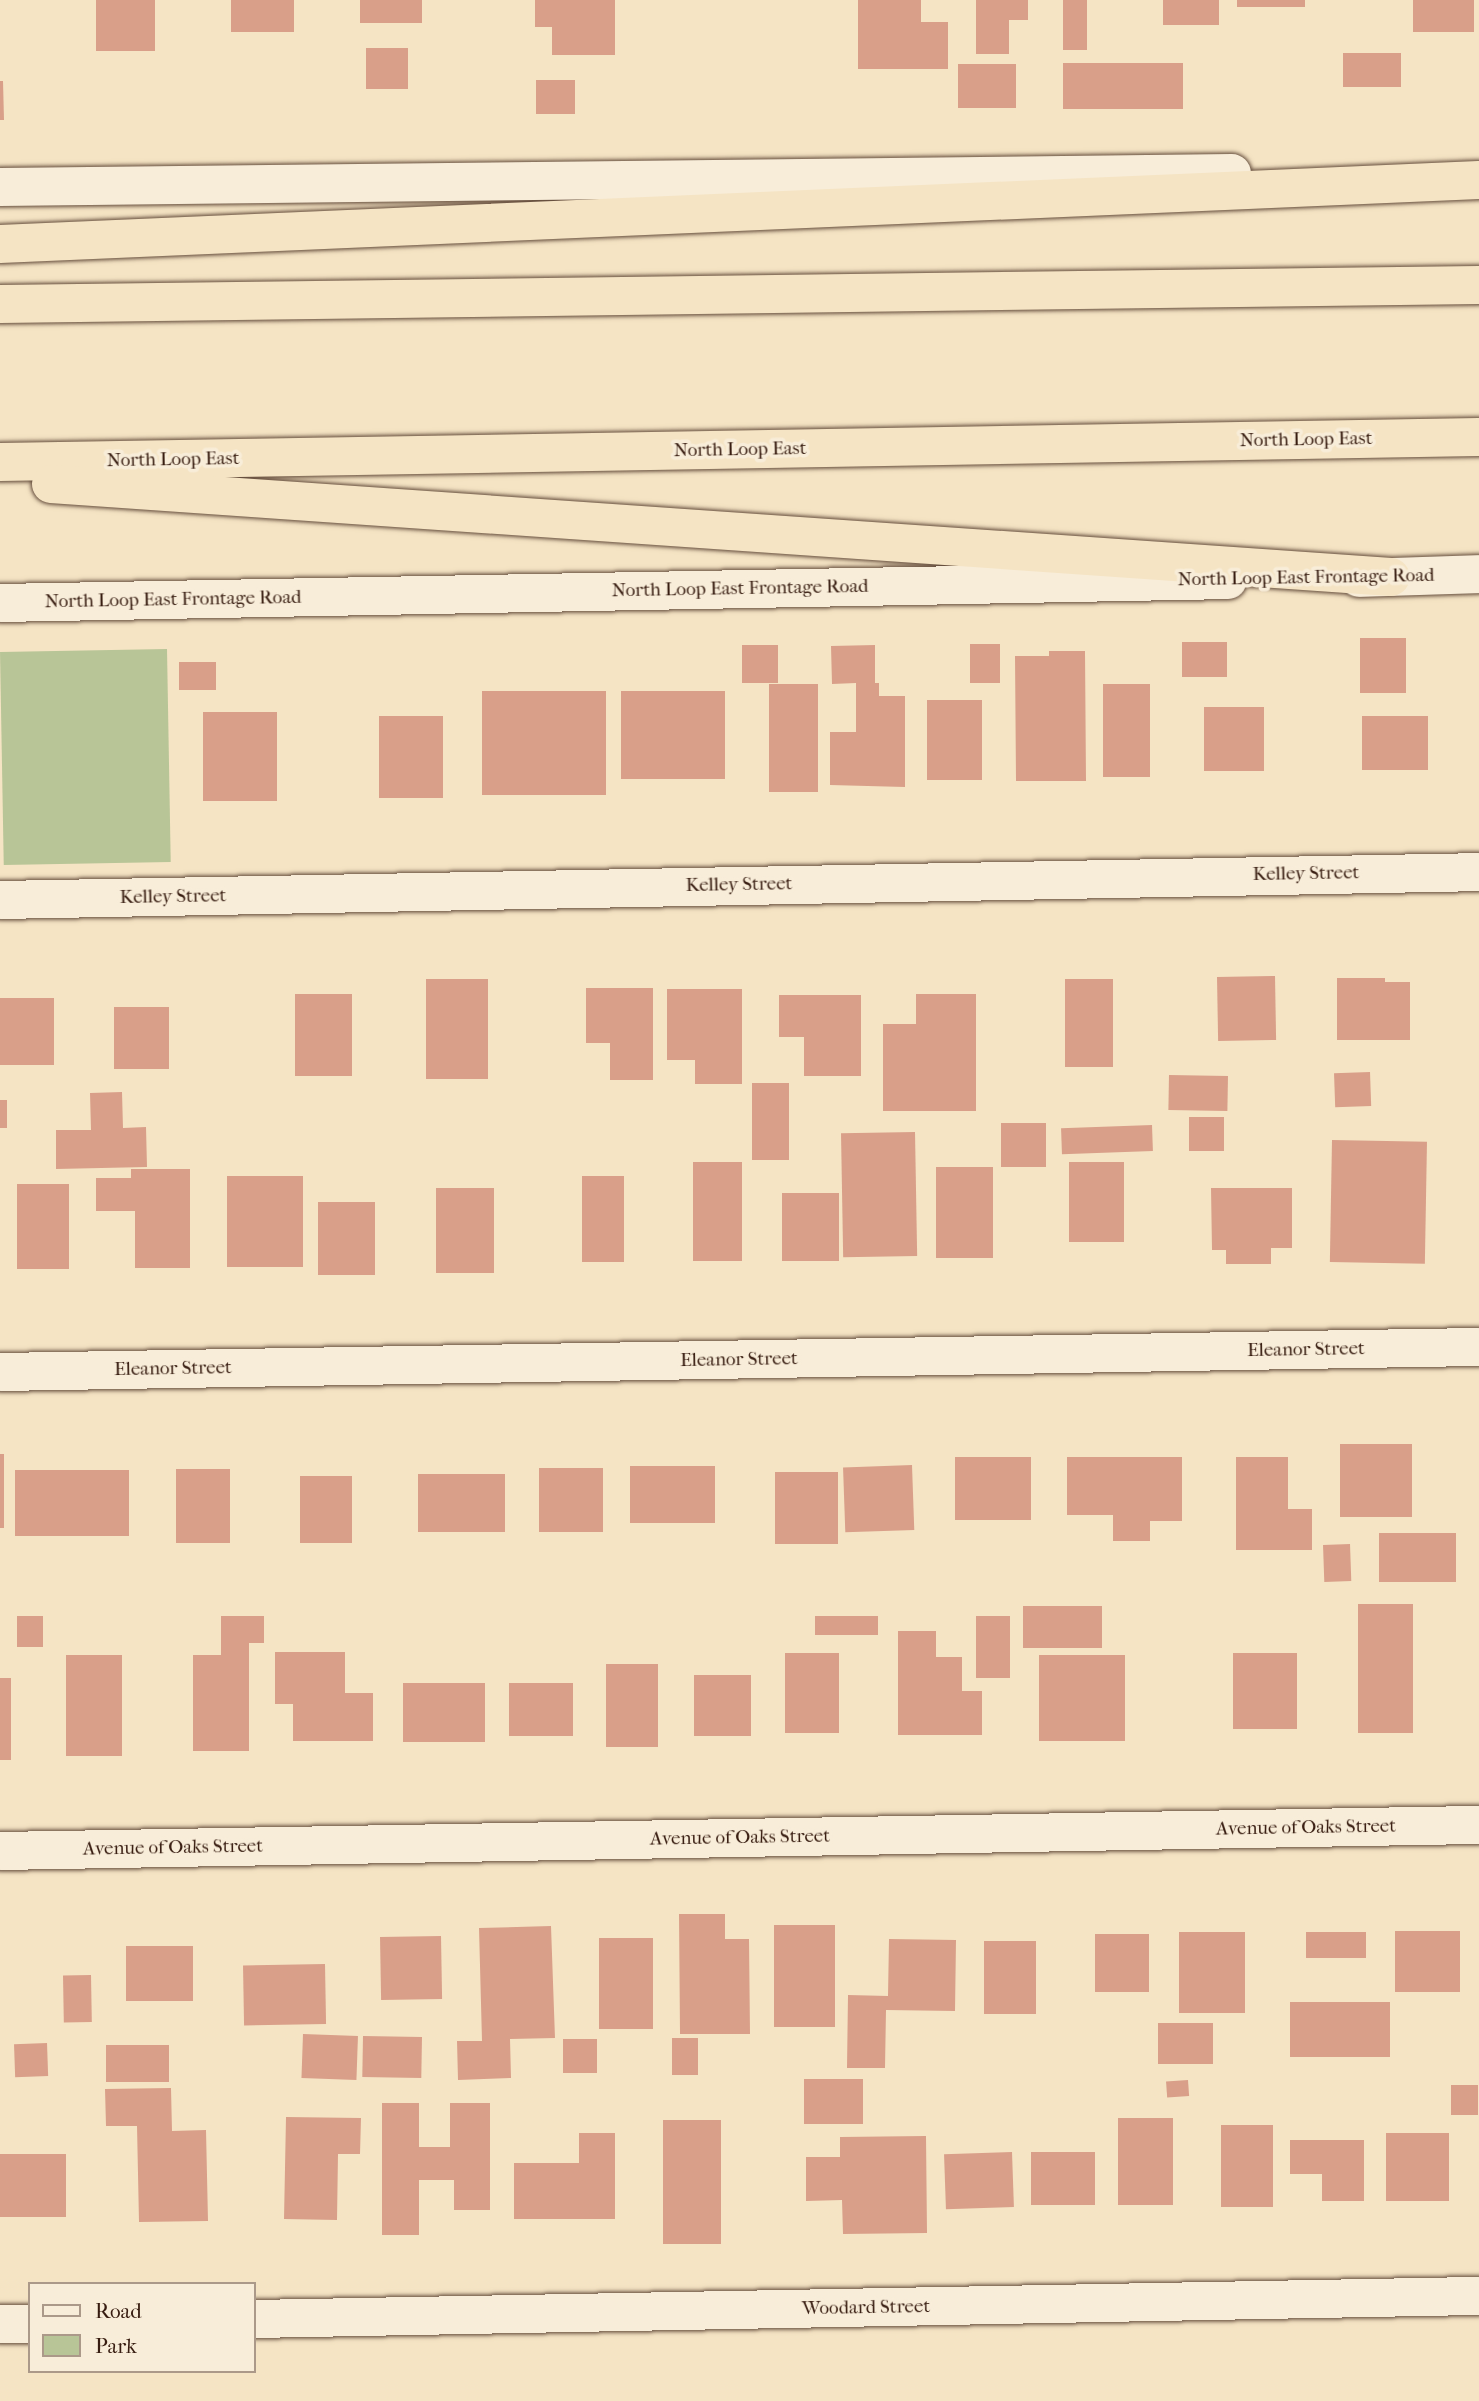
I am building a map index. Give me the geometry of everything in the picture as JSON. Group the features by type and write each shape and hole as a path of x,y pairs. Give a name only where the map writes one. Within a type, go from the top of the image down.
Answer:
{"highway":[{"path":"0,244 1479,180"},
{"path":"0,304 1479,285"},
{"name":"North Loop East","path":"0,462 1479,437"},
{"path":"0,480 1391,577"}],"street":[{"path":"0,187 1479,170"},
{"name":"North Loop East Frontage Road","path":"0,603 1479,574"},
{"name":"Kelley Street","path":"0,900 1479,872"},
{"name":"Eleanor Street","path":"0,1372 1479,1347"},
{"name":"Avenue of Oaks Street","path":"0,1851 1479,1825"},
{"name":"Woodard Street","path":"256,2319 1479,2296"},
{"path":"0,2324 28,2324"}],"green space":[{"path":"167,649 171,862 4,865 0,652"}],"building":[{"path":"96,0 155,0 155,51 96,51"},
{"path":"231,0 294,0 294,32 231,32"},
{"path":"360,0 422,0 422,23 360,23"},
{"path":"535,0 615,0 615,55 552,55 552,27 535,27"},
{"path":"858,0 921,0 921,22 948,22 948,69 858,69"},
{"path":"976,0 1028,0 1028,20 1009,20 1009,54 976,54"},
{"path":"1063,0 1087,0 1087,50 1063,50"},
{"path":"1163,0 1219,0 1219,25 1163,25"},
{"path":"1237,0 1305,0 1305,7 1237,7"},
{"path":"1413,0 1474,0 1474,32 1413,32"},
{"path":"366,48 408,48 408,89 366,89"},
{"path":"1343,53 1401,53 1401,87 1343,87"},
{"path":"1063,63 1183,63 1183,109 1063,109"},
{"path":"958,64 1016,64 1016,108 958,108"},
{"path":"536,80 575,80 575,114 536,114"},
{"path":"0,81 3,81 4,120 0,120"},
{"path":"1360,638 1406,638 1406,693 1360,693"},
{"path":"1182,642 1227,642 1227,677 1182,677"},
{"path":"970,644 1000,644 1000,683 970,683"},
{"path":"742,645 778,645 778,683 742,683"},
{"path":"875,645 875,683 879,683 879,696 905,696 905,787 830,785 830,732 856,732 856,683 832,684 831,646"},
{"path":"1049,651 1085,651 1086,781 1016,781 1015,656 1049,656"},
{"path":"179,662 216,662 216,690 179,690"},
{"path":"769,684 818,684 818,792 769,792"},
{"path":"1103,684 1150,684 1150,777 1103,777"},
{"path":"482,691 606,691 606,795 482,795"},
{"path":"621,691 725,691 725,779 621,779"},
{"path":"927,700 982,700 982,780 927,780"},
{"path":"1204,707 1264,707 1264,771 1204,771"},
{"path":"203,712 277,712 277,801 203,801"},
{"path":"379,716 443,716 443,798 379,798"},
{"path":"1362,716 1428,716 1428,770 1362,770"},
{"path":"1275,976 1276,1040 1218,1041 1217,977"},
{"path":"1337,978 1385,978 1385,982 1410,982 1410,1040 1337,1040"},
{"path":"426,979 488,979 488,1079 426,1079"},
{"path":"1065,979 1113,979 1113,1067 1065,1067"},
{"path":"586,988 653,988 653,1080 610,1080 610,1043 586,1043"},
{"path":"667,989 742,989 742,1084 695,1084 695,1060 667,1060"},
{"path":"295,994 352,994 352,1076 295,1076"},
{"path":"916,994 976,994 976,1111 883,1111 883,1024 916,1024"},
{"path":"779,995 861,995 861,1076 804,1076 804,1037 779,1037"},
{"path":"0,998 54,998 54,1065 0,1065"},
{"path":"114,1007 169,1007 169,1069 114,1069"},
{"path":"1370,1072 1371,1106 1335,1107 1334,1073"},
{"path":"1169,1075 1228,1076 1227,1111 1168,1110"},
{"path":"752,1083 789,1083 789,1160 752,1160"},
{"path":"122,1092 123,1128 146,1127 147,1167 56,1169 56,1130 91,1130 90,1093"},
{"path":"0,1100 7,1100 7,1128 0,1128"},
{"path":"1189,1117 1224,1117 1224,1151 1189,1151"},
{"path":"1001,1123 1046,1123 1046,1167 1001,1167"},
{"path":"1152,1125 1153,1151 1062,1154 1061,1128"},
{"path":"915,1132 917,1256 843,1257 841,1133"},
{"path":"1332,1140 1427,1142 1425,1264 1330,1262"},
{"path":"693,1162 742,1162 742,1261 693,1261"},
{"path":"1069,1162 1124,1162 1124,1242 1069,1242"},
{"path":"936,1167 993,1167 993,1258 936,1258"},
{"path":"131,1169 190,1169 190,1268 135,1268 135,1211 96,1211 96,1178 131,1178"},
{"path":"227,1176 303,1176 303,1267 227,1267"},
{"path":"582,1176 624,1176 624,1262 582,1262"},
{"path":"17,1184 69,1184 69,1269 17,1269"},
{"path":"436,1188 494,1188 494,1273 436,1273"},
{"path":"1211,1188 1292,1188 1292,1248 1271,1248 1271,1264 1226,1264 1226,1250 1212,1250"},
{"path":"782,1193 839,1193 839,1261 782,1261"},
{"path":"318,1202 375,1202 375,1275 318,1275"},
{"path":"1340,1444 1412,1444 1412,1517 1340,1517"},
{"path":"0,1454 4,1454 4,1528 0,1528"},
{"path":"955,1457 1031,1457 1031,1520 955,1520"},
{"path":"1067,1457 1182,1457 1182,1521 1150,1521 1150,1541 1113,1541 1113,1515 1067,1515"},
{"path":"1236,1457 1288,1457 1288,1509 1312,1509 1312,1550 1236,1550"},
{"path":"912,1465 914,1530 845,1532 843,1467"},
{"path":"630,1466 715,1466 715,1523 630,1523"},
{"path":"539,1468 603,1468 603,1532 539,1532"},
{"path":"176,1469 230,1469 230,1543 176,1543"},
{"path":"15,1470 129,1470 129,1536 15,1536"},
{"path":"775,1472 838,1472 838,1544 775,1544"},
{"path":"418,1474 505,1474 505,1532 418,1532"},
{"path":"300,1476 352,1476 352,1543 300,1543"},
{"path":"1379,1533 1456,1533 1456,1582 1379,1582"},
{"path":"1350,1544 1351,1581 1324,1582 1323,1545"},
{"path":"1358,1604 1413,1604 1413,1733 1358,1733"},
{"path":"1023,1606 1102,1606 1102,1648 1023,1648"},
{"path":"17,1616 43,1616 43,1647 17,1647"},
{"path":"221,1616 264,1616 264,1643 249,1643 249,1751 193,1751 193,1655 221,1655"},
{"path":"815,1616 878,1616 878,1635 815,1635"},
{"path":"976,1616 1010,1616 1010,1678 976,1678"},
{"path":"898,1631 936,1631 936,1657 962,1657 962,1691 982,1691 982,1735 898,1735"},
{"path":"275,1652 345,1652 345,1693 373,1693 373,1741 293,1741 293,1704 275,1704"},
{"path":"785,1653 839,1653 839,1733 785,1733"},
{"path":"1233,1653 1297,1653 1297,1729 1233,1729"},
{"path":"66,1655 122,1655 122,1756 66,1756"},
{"path":"1039,1655 1125,1655 1125,1741 1039,1741"},
{"path":"606,1664 658,1664 658,1747 606,1747"},
{"path":"694,1675 751,1675 751,1736 694,1736"},
{"path":"0,1678 11,1678 11,1760 0,1760"},
{"path":"403,1683 485,1683 485,1742 403,1742"},
{"path":"509,1683 573,1683 573,1736 509,1736"},
{"path":"679,1914 725,1914 725,1939 749,1939 750,2034 680,2034"},
{"path":"774,1925 835,1925 835,2027 774,2027"},
{"path":"551,1926 555,2038 510,2039 511,2078 458,2080 457,2041 482,2041 479,1928"},
{"path":"1395,1931 1460,1931 1460,1992 1395,1992"},
{"path":"1179,1932 1245,1932 1245,2013 1179,2013"},
{"path":"1306,1932 1366,1932 1366,1958 1306,1958"},
{"path":"1095,1934 1149,1934 1149,1992 1095,1992"},
{"path":"441,1936 442,1999 381,2000 380,1937"},
{"path":"599,1938 653,1938 653,2029 599,2029"},
{"path":"889,1939 956,1940 955,2011 886,2010 885,2068 847,2068 848,1995 888,1996"},
{"path":"984,1941 1036,1941 1036,2014 984,2014"},
{"path":"126,1946 193,1946 193,2001 126,2001"},
{"path":"325,1964 326,2024 244,2025 243,1965"},
{"path":"63,1975 91,1975 92,2022 64,2022"},
{"path":"1290,2002 1390,2002 1390,2057 1290,2057"},
{"path":"1158,2023 1213,2023 1213,2064 1158,2064"},
{"path":"303,2034 358,2036 356,2080 301,2078"},
{"path":"363,2036 422,2037 421,2078 362,2077"},
{"path":"672,2038 698,2038 698,2075 672,2075"},
{"path":"563,2039 597,2039 597,2073 563,2073"},
{"path":"47,2043 48,2076 15,2077 14,2044"},
{"path":"106,2045 169,2045 169,2082 106,2082"},
{"path":"804,2079 863,2079 863,2124 804,2124"},
{"path":"1188,2080 1189,2096 1167,2097 1166,2082"},
{"path":"1451,2085 1478,2085 1478,2115 1451,2115"},
{"path":"171,2088 172,2131 206,2130 208,2221 139,2222 137,2126 106,2126 105,2089"},
{"path":"382,2103 419,2103 419,2147 450,2147 450,2103 490,2103 490,2210 454,2210 454,2180 419,2180 419,2235 382,2235"},
{"path":"286,2117 361,2118 360,2154 338,2154 337,2220 284,2219"},
{"path":"1118,2118 1173,2118 1173,2205 1118,2205"},
{"path":"663,2120 721,2120 721,2244 663,2244"},
{"path":"1221,2125 1273,2125 1273,2207 1221,2207"},
{"path":"579,2133 615,2133 615,2219 514,2219 514,2163 579,2163"},
{"path":"1386,2133 1449,2133 1449,2201 1386,2201"},
{"path":"926,2136 927,2233 843,2234 842,2200 806,2201 806,2157 840,2157 840,2137"},
{"path":"1290,2140 1364,2140 1364,2201 1322,2201 1322,2174 1290,2174"},
{"path":"1012,2152 1014,2207 946,2209 944,2154"},
{"path":"1031,2152 1095,2152 1095,2205 1031,2205"},
{"path":"0,2154 66,2154 66,2217 0,2217"}]}
